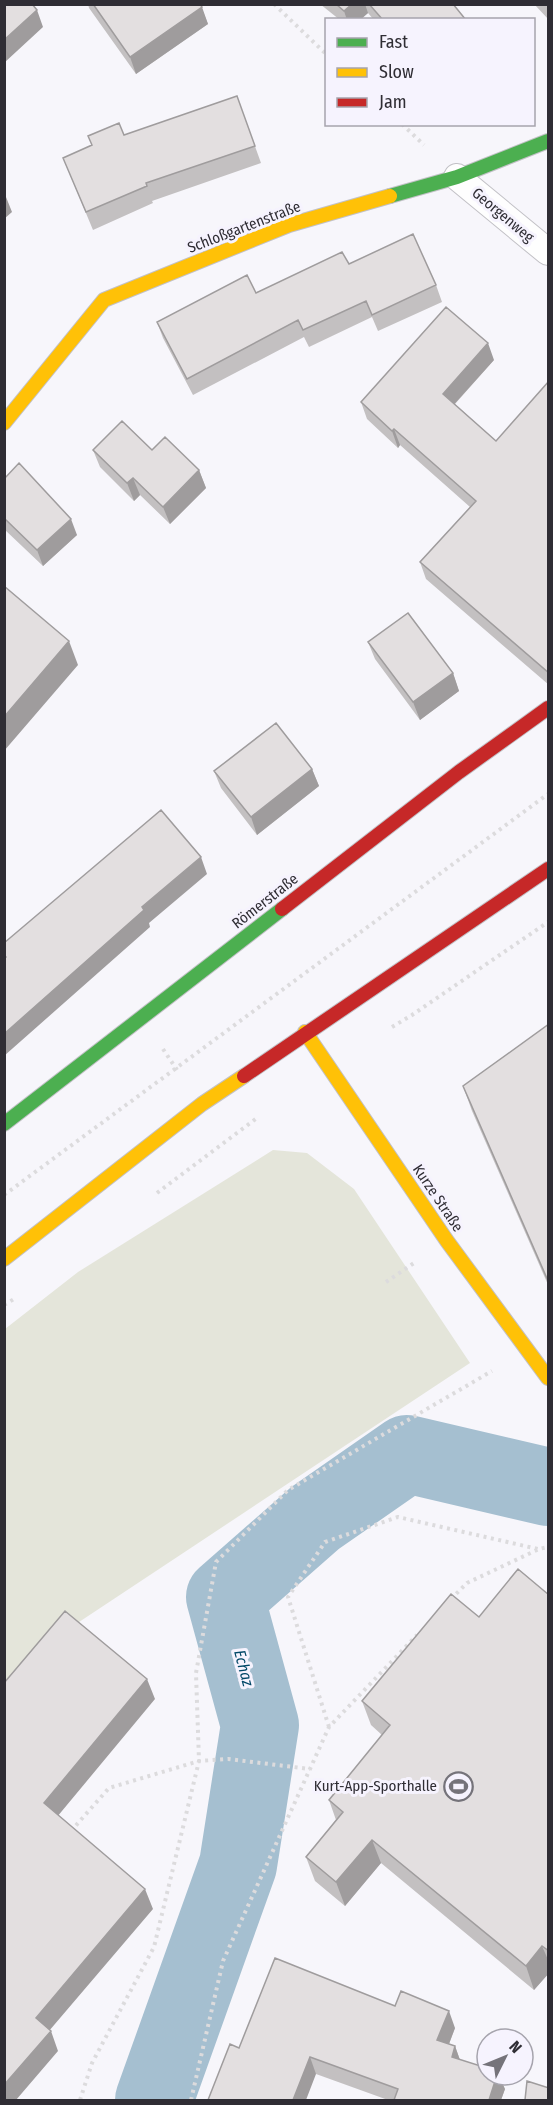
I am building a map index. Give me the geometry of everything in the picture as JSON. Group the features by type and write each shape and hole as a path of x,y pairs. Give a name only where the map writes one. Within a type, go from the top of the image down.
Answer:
{"street":[{"name":"Schloßgartenstraße","path":"4,423 104,300 290,225 457,177 549,141"},
{"name":"Römerstraße","path":"4,1124 459,772 549,708"},
{"path":"4,1259 202,1104 305,1032 549,869"},
{"name":"Kurze Straße","path":"305,1032 447,1240 549,1378"}],"lane":[{"name":"Georgenweg","path":"457,177 549,252"}],"path":[{"path":"274,4 325,52"},
{"path":"404,126 431,152"},
{"path":"4,1195 549,794"},
{"path":"384,1031 412,1015 549,922"},
{"path":"169,1058 176,1068"},
{"path":"80,2100 92,2063 154,1947 199,1761 196,1673 216,1562 288,1490 527,1351"},
{"path":"329,1727 288,1597 325,1542 398,1517 539,1549"},
{"path":"451,1600 467,1583 539,1549 549,1547"},
{"path":"191,2100 223,1961 329,1727 418,1634"},
{"path":"64,1838 109,1788 199,1761 228,1759 310,1769"}],"shaded area":[{"path":"273,1150 307,1153 354,1189 470,1363 70,1628 5,1699 5,1329 78,1272"}],"building":[{"path":"4,4 32,4 37,10 4,40"},
{"path":"93,4 200,4 202,7 130,57"},
{"path":"336,4 352,4 344,11"},
{"path":"369,4 453,4 464,18 381,18"},
{"path":"237,96 255,146 146,183 147,186 86,212 63,158 92,145 88,136 119,123 124,135"},
{"path":"413,234 436,285 372,315 366,301 303,330 298,320 187,379 157,322 247,275 256,293 342,252 349,264"},
{"path":"446,307 488,343 443,394 496,441 549,381 549,673 420,562 476,501 361,402"},
{"path":"122,421 152,450 165,437 199,470 163,507 133,478 127,483 93,450"},
{"path":"19,463 71,519 37,550 4,518 4,479"},
{"path":"4,586 69,641 4,717"},
{"path":"408,613 453,673 413,702 368,642"},
{"path":"276,723 312,769 251,817 214,771"},
{"path":"161,810 201,857 142,907 144,910 4,1034 4,959 6,957 4,943"},
{"path":"549,1024 549,1283 463,1086"},
{"name":"Kurt-App-Sporthalle","path":"518,1569 549,1595 549,1951 542,1946 526,1966 372,1840 336,1882 306,1857 343,1812 329,1800 390,1725 362,1701 451,1594 479,1617"},
{"path":"65,1611 147,1679 44,1803 145,1889 36,2018 51,2031 4,2085 4,1683"},
{"path":"275,1958 395,2006 401,1991 449,2011 437,2040 455,2046 452,2057 475,2064 475,2087 493,2087 489,2100 394,2100 398,2089 310,2057 293,2100 208,2100 230,2044 239,2048"},
{"path":"535,2084 549,2088 549,2100 525,2100 526,2087 535,2087"}],"waterway":[{"name":"Echaz","path":"154,2100 238,1865 260,1725 225,1597 315,1518 407,1454 548,1487"}],"traffic: fast":[{"path":"390,196 457,177 548,141"},
{"path":"4,1124 282,909"}],"traffic: slow":[{"path":"4,423 104,300 289,225 390,196"},
{"path":"305,1032 447,1241 548,1378"},
{"path":"4,1259 202,1104 244,1076"}],"traffic: jam":[{"path":"282,909 459,772 548,708"},
{"path":"244,1076 548,869"}],"place":[{"name":"Kurt-App-Sporthalle","path":"458,1786"}]}
